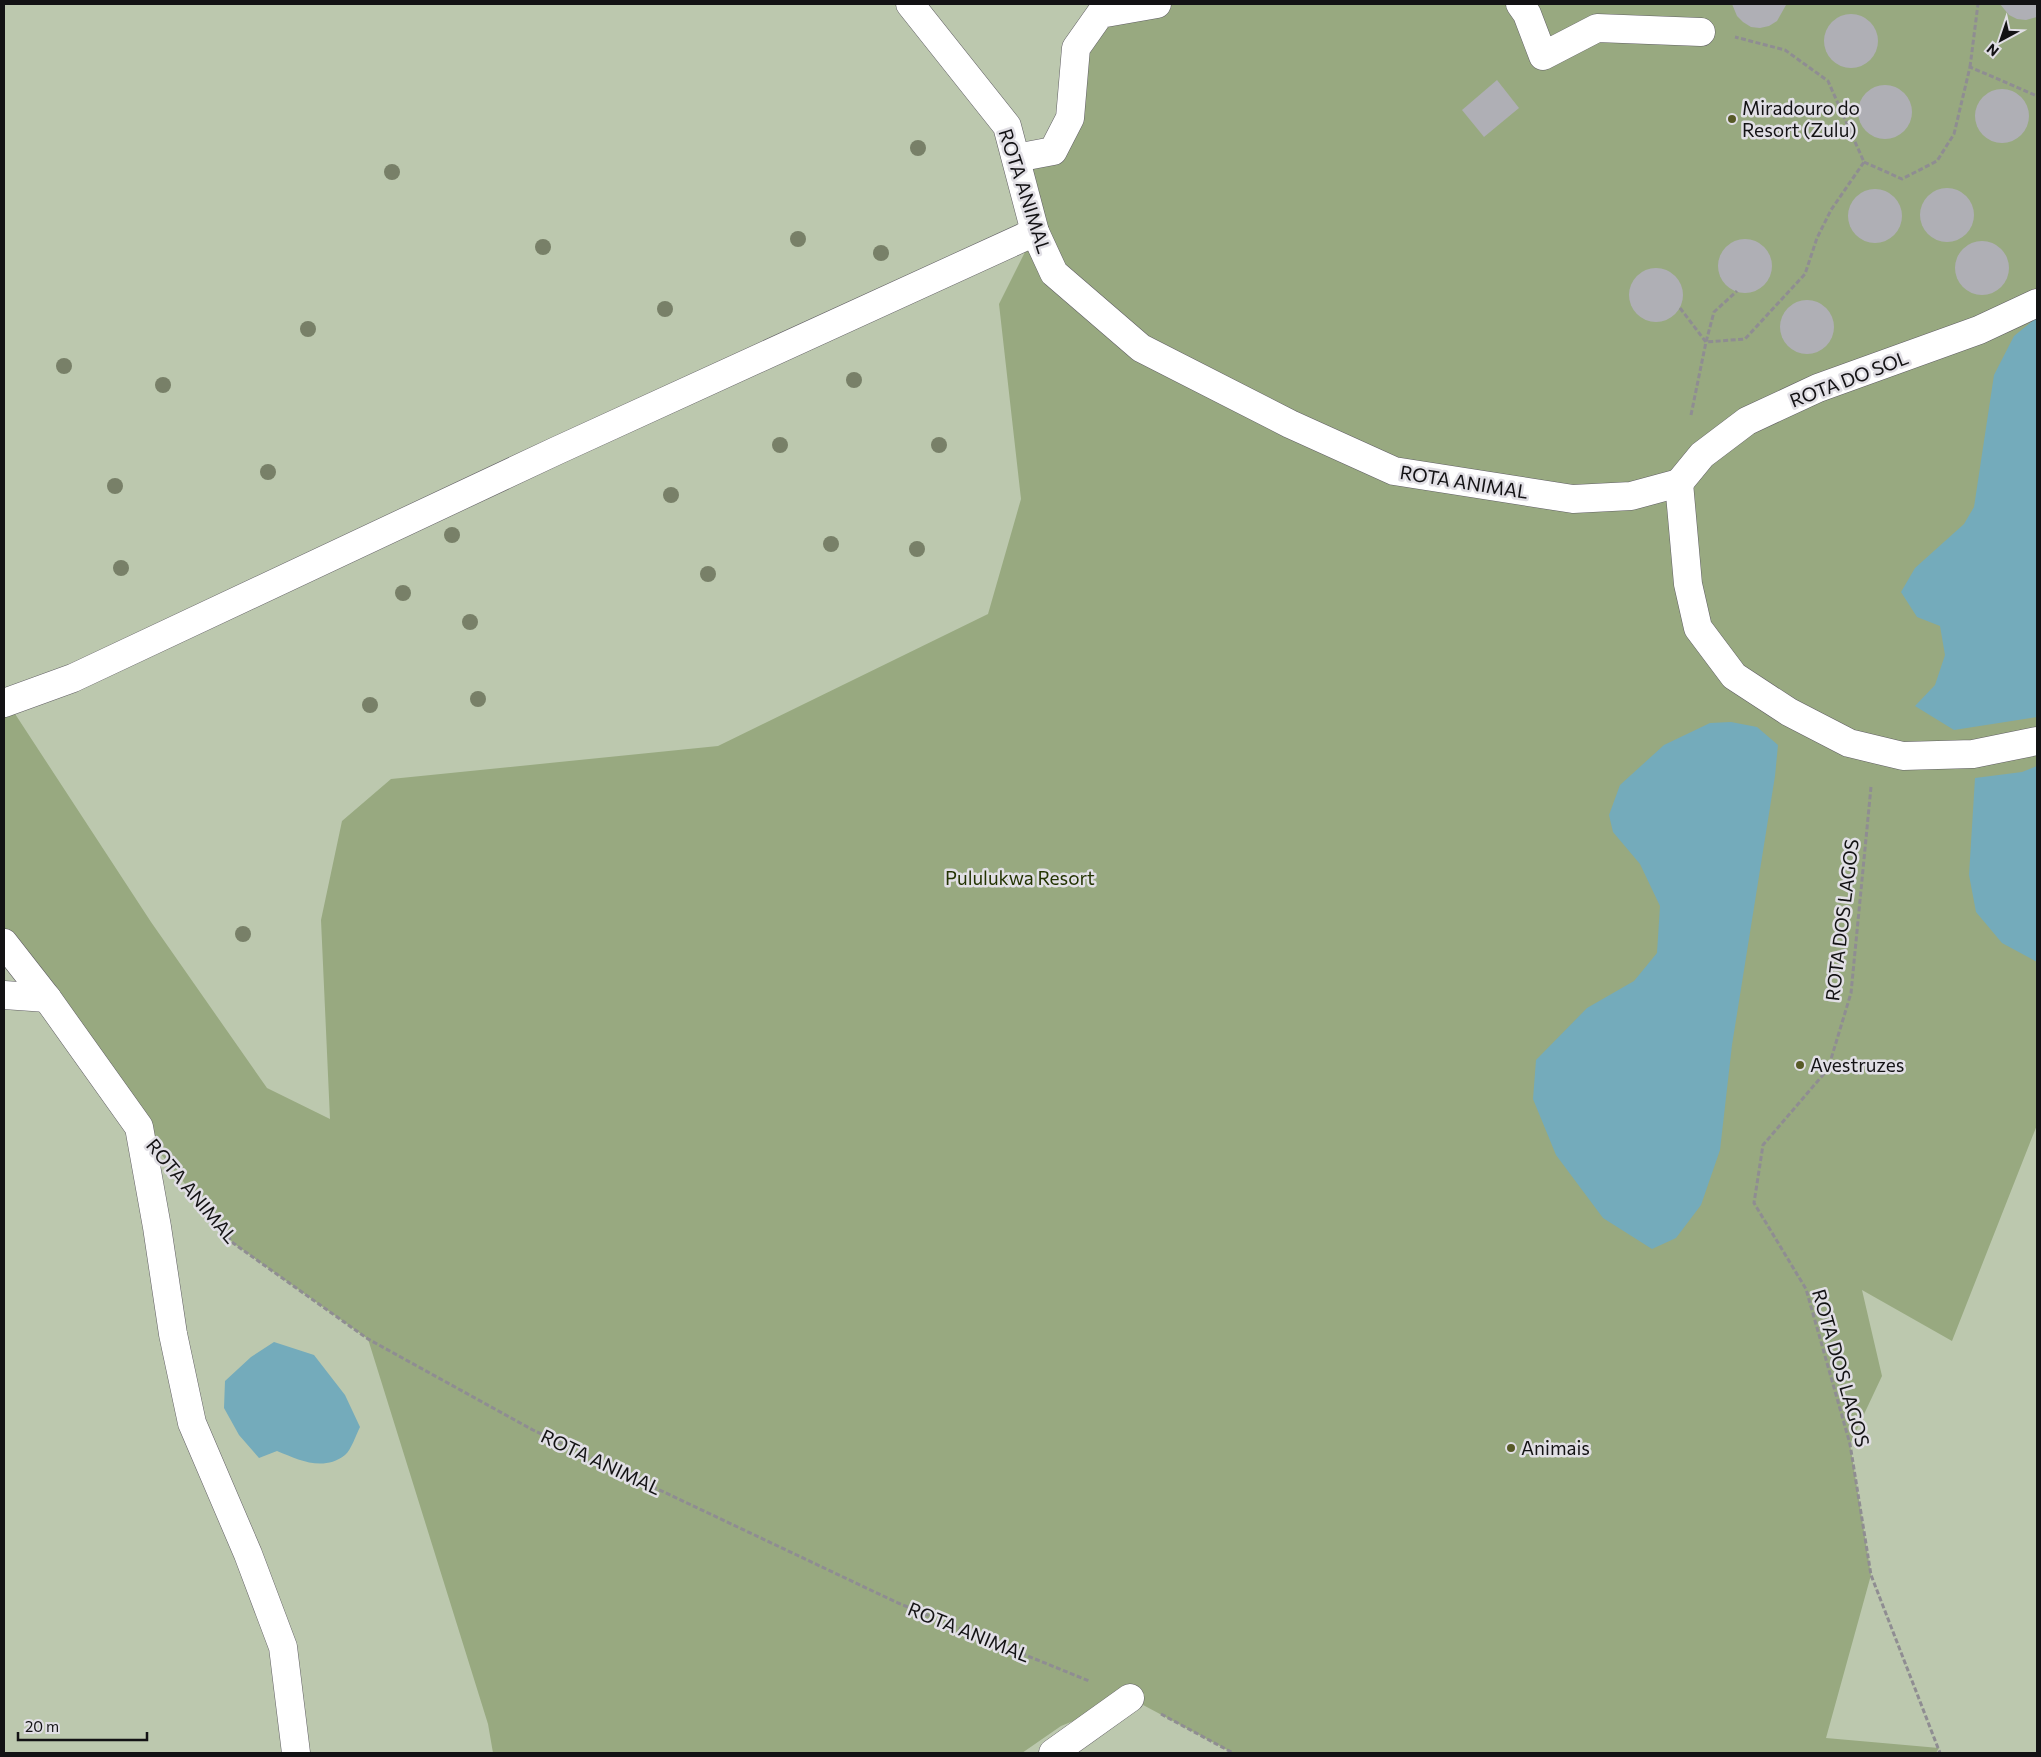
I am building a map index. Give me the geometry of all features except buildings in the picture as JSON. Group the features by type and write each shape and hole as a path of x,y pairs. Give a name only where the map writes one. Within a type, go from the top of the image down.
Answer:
{"street":[{"name":"ROTA ANIMAL","path":"910,4 1007,126 1035,232 1054,273 1141,348 1290,424 1394,471 1573,499 1631,496 1679,483"},
{"path":"1016,158 1053,151 1070,118 1076,48 1100,14 1156,4"},
{"path":"1520,4 1527,14 1543,56 1597,28 1702,32"},
{"path":"4,703 73,678 547,455 1035,232"},
{"name":"ROTA DO SOL","path":"1679,483 1702,455 1747,421 1818,388 1980,330 2037,303"},
{"path":"1679,483 1688,584 1698,628 1734,676 1790,712 1849,743 1903,756 1973,754 2037,741"},
{"name":"ROTA ANIMAL","path":"4,943 46,998 138,1127 157,1227 173,1334 192,1423 248,1554 283,1647 296,1753"},
{"path":"4,995 46,998"},
{"path":"1054,1753 1130,1698"}],"path":[{"path":"1702,32 1735,37 1785,50 1828,81 1864,162 1902,179 1936,161 1954,134 1970,67 1978,4"},
{"path":"1970,67 2037,96"},
{"path":"1706,342 1745,339 1805,274 1817,238 1831,210 1864,162"},
{"path":"1729,435 1690,419 1714,312 1737,291"},
{"path":"1680,308 1706,342"},
{"name":"ROTA DOS LAGOS","path":"1875,749 1850,992 1828,1069 1763,1145 1754,1203 1806,1289 1850,1444 1871,1575 1940,1753"},
{"name":"ROTA ANIMAL","path":"189,1189 233,1243 368,1339 533,1430 898,1603 1130,1698 1233,1753"}],"green space":[{"name":"Pululukwa Resort","path":"4,4 2037,4 2037,1753 4,1753"},
{"name":"Pululukwa Resort","path":"1157,4 2037,4 2037,1125 1952,1341 1862,1290 1882,1376 1850,1444 1871,1575 1826,1738 1939,1748 1936,1753 1233,1753 1130,1698 1061,1726 1022,1753 493,1753 488,1724 368,1339 233,1243 139,1127 4,943 4,697 151,922 267,1088 330,1119 321,920 342,821 391,779 718,746 988,614 1021,499 999,304 1035,232 1016,158 1053,151 1100,14"}],"water":[{"path":"2037,319 2037,717 1954,730 1915,706 1935,685 1945,655 1940,626 1917,617 1901,592 1915,568 1964,524 1974,507 1994,375 2014,336"},
{"path":"1731,722 1757,727 1778,745 1775,776 1732,1045 1720,1150 1701,1205 1676,1238 1652,1249 1603,1218 1556,1155 1533,1099 1536,1060 1587,1008 1634,981 1657,953 1660,906 1640,864 1613,832 1609,815 1620,785 1664,745 1710,723"},
{"path":"2037,766 2037,962 2002,943 1976,912 1969,875 1975,778 2022,772"},
{"path":"274,1342 314,1355 345,1395 360,1427 347,1453 337,1460 320,1464 311,1463 277,1451 259,1458 239,1435 224,1408 225,1381 251,1357"}],"place":[{"name":"Miradouro do Resort (Zulu)","path":"1732,119"},
{"name":"Avestruzes","path":"1800,1065"},
{"name":"Animais","path":"1511,1448"}]}
